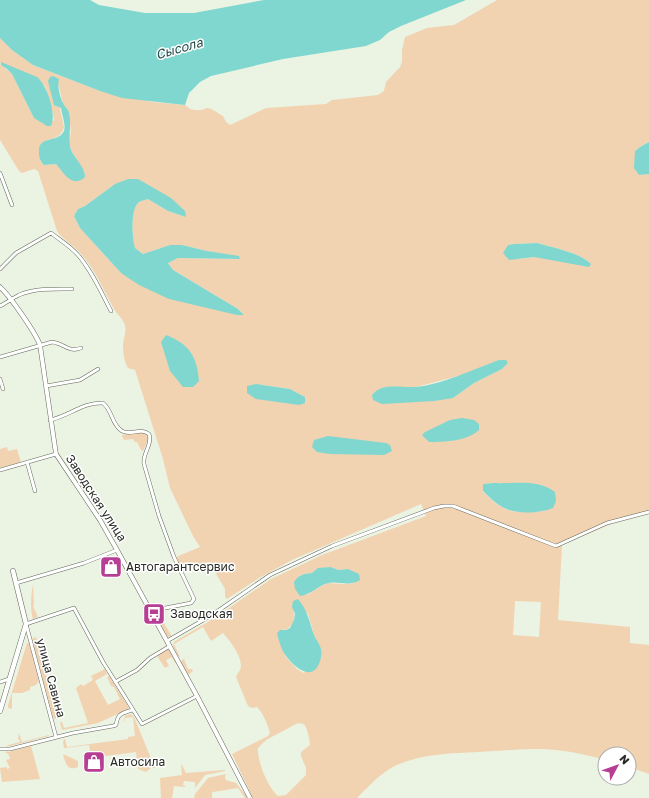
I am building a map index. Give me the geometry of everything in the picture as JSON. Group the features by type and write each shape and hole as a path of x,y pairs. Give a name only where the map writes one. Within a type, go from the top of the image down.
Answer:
{"main road":[{"name":"улица Савина","path":"0,712 26,624 13,572"}],"street":[{"path":"0,173 12,204"},
{"path":"0,269 16,253 51,233 77,254 88,268 110,311"},
{"name":"Заводская улица","path":"0,287 36,336 40,345 56,454 100,520 117,550 197,696 250,798"},
{"path":"0,306 28,292 39,290 72,289"},
{"path":"0,357 52,342 59,343 73,350 81,348"},
{"path":"46,386 81,380 98,370"},
{"path":"0,379 3,389"},
{"path":"50,420 62,418 89,404 102,403 111,413 113,422 122,431 142,430 149,434 151,439 143,459 144,464 174,557 194,599 191,603 150,611"},
{"path":"0,470 56,454"},
{"path":"27,462 35,491"},
{"path":"167,641 212,615 270,575 332,546 434,508 453,506 556,546 607,523 649,512"},
{"path":"16,583 84,563 117,550"},
{"path":"26,624 74,608 115,682 142,724 197,696"},
{"name":"улица Савина","path":"26,624 56,737"},
{"path":"115,682 137,670 150,658 170,646"},
{"path":"0,682 10,679"},
{"path":"0,749 10,749 56,737 113,726 116,725 116,718 118,716 132,710"}],"shaded area":[{"path":"497,0 649,0 649,142 635,151 639,175 649,174 649,514 618,521 562,545 558,620 630,627 630,643 649,645 649,774 637,770 637,746 597,746 597,758 556,750 523,749 458,753 418,758 399,764 382,774 357,798 253,798 232,754 268,736 270,733 265,719 257,707 252,708 248,706 236,677 241,666 237,653 223,633 211,641 203,627 174,644 180,657 173,646 174,642 211,620 271,579 322,555 426,516 421,504 292,560 259,578 227,599 225,597 225,589 209,562 183,573 176,557 200,547 193,536 170,488 163,459 135,370 128,368 126,363 123,347 125,330 124,324 86,260 57,231 38,171 34,169 22,173 19,171 0,140 0,64 12,74 34,118 54,121 45,86 0,63 0,38 12,50 33,65 100,91 153,102 185,105 190,109 195,110 207,108 214,110 223,116 226,122 230,125 266,108 326,104 332,100 378,95 384,91 386,82 400,67 405,37 427,28 454,25","holes":["53,76 58,83 63,104 68,110 71,132 69,141 71,150 85,173 71,180 56,164 45,165 41,162 39,157 47,140 62,133 64,127","115,184 148,199 139,202 136,206 133,217 133,238 135,248 143,254 170,245 182,245 240,259 178,258 168,263 173,270 238,309 244,315 121,273 80,228 74,216 78,209 85,206","150,200 186,217 168,211","537,243 573,253 591,264 534,257 518,259 508,245","508,363 502,369 474,383 453,398 382,387 416,387","256,384 290,389 305,397","483,484 511,484 546,511 522,512 505,509 483,492","331,567 338,570 348,569 355,583 329,583 307,595 298,577 304,574 312,573 318,569","293,601 308,614 314,635 321,649 304,673 297,669 285,656 283,629 285,630 293,624","515,601 541,602 539,637 513,635","298,723 304,724 307,731 310,745 301,752 306,768 306,775 286,795 278,796 274,792 261,767 258,748 266,740"]},
{"path":"143,432 149,435 143,451 133,439 124,440 122,436 122,435"},
{"path":"7,447 8,451 17,449 21,462 0,468 0,449"},
{"path":"33,585 33,606 38,617 33,619 31,602"},
{"path":"157,611 172,636 167,636 155,614"},
{"path":"36,637 58,719 53,717 32,639"},
{"path":"27,643 29,643 39,681 36,685 30,687 30,690 22,693 12,693 12,709 8,708 8,705"},
{"path":"200,649 184,659 188,669 192,669 193,671 188,675 181,662 182,660"},
{"path":"166,650 170,650 177,662 175,663 172,657 166,660 169,666 165,668 157,656"},
{"path":"105,669 107,674 95,681 108,705 120,699 114,687 111,686 107,677 109,676 129,709 98,723 62,730 60,722 62,722 64,728 88,723 76,688 81,684 83,686 93,680 91,676"},
{"path":"131,714 134,717 155,768 151,768 146,772 138,769 136,752 91,758 89,745 64,748 64,739 67,747 128,739 128,737 135,736 133,717 125,718 125,722 124,720 125,716"},
{"path":"19,733 22,742 49,736 6,747 8,745 20,742 18,739"},
{"path":"31,746 40,779 2,782 0,768 10,768 6,760 10,759 8,753 6,754 6,751 0,751 5,750 8,752"},
{"path":"63,754 78,761 78,767 69,767"},
{"path":"181,765 186,773 225,771 205,775 195,788 195,782 184,781 183,785 185,787 174,786 172,798 161,798 160,778 182,775"},
{"path":"226,774 226,780 236,783 248,798 245,798 238,788 213,792 212,798 194,798 195,794 208,778"}],"water":[{"name":"Сысола","path":"0,0 90,0 99,5 145,13 194,13 264,0 466,0 401,26 389,32 380,40 366,46 283,59 211,76 200,82 189,93 185,105 122,98 33,65 12,50 0,38"},
{"path":"1,62 37,77 41,81 52,107 53,121 51,126 47,126 34,118 12,74 1,65"},
{"path":"53,76 59,79 58,85 60,95 63,104 68,110 71,150 85,173 85,177 76,181 72,181 56,164 44,165 39,157 39,148 41,144 44,141 61,135 64,131 61,108 54,105 48,81 50,77"},
{"path":"649,142 649,174 639,175 634,168 635,151"},
{"path":"128,179 138,179 171,198 185,211 186,217 168,211 148,199 139,202 134,211 133,217 133,238 135,248 143,254 170,245 182,245 239,256 240,259 178,258 168,263 173,270 238,309 244,315 237,315 169,299 139,285 121,273 80,228 74,216 78,209 85,206 115,184"},
{"path":"537,243 573,253 591,264 589,267 534,257 509,260 503,253 508,245"},
{"path":"166,335 181,342 194,358 199,381 193,387 183,387 170,371 161,342"},
{"path":"499,360 506,360 508,363 502,369 474,383 453,398 434,401 382,404 373,400 372,395 381,388 392,386 425,386"},
{"path":"256,384 290,389 305,397 305,403 299,405 256,399 247,393 247,386"},
{"path":"462,418 474,420 479,424 479,430 468,437 449,441 429,442 422,435 425,432 450,420"},
{"path":"328,436 386,443 390,445 392,451 384,455 330,454 317,452 312,447 314,440"},
{"path":"526,483 541,485 555,492 556,501 553,508 537,512 505,509 498,505 483,491 483,484"},
{"path":"331,567 338,570 348,569 359,574 360,580 352,583 325,584 308,594 300,596 295,589 294,582 298,577 304,574 312,573 318,568"},
{"path":"298,599 306,612 314,635 321,649 319,664 316,669 311,672 297,668 289,660 281,648 277,633 280,630 290,628 295,614 292,607 293,601"}],"place":[{"name":"Автогарантсервис","path":"111,567"},
{"name":"Заводская","path":"154,614"},
{"name":"Автосила","path":"94,762"}]}
